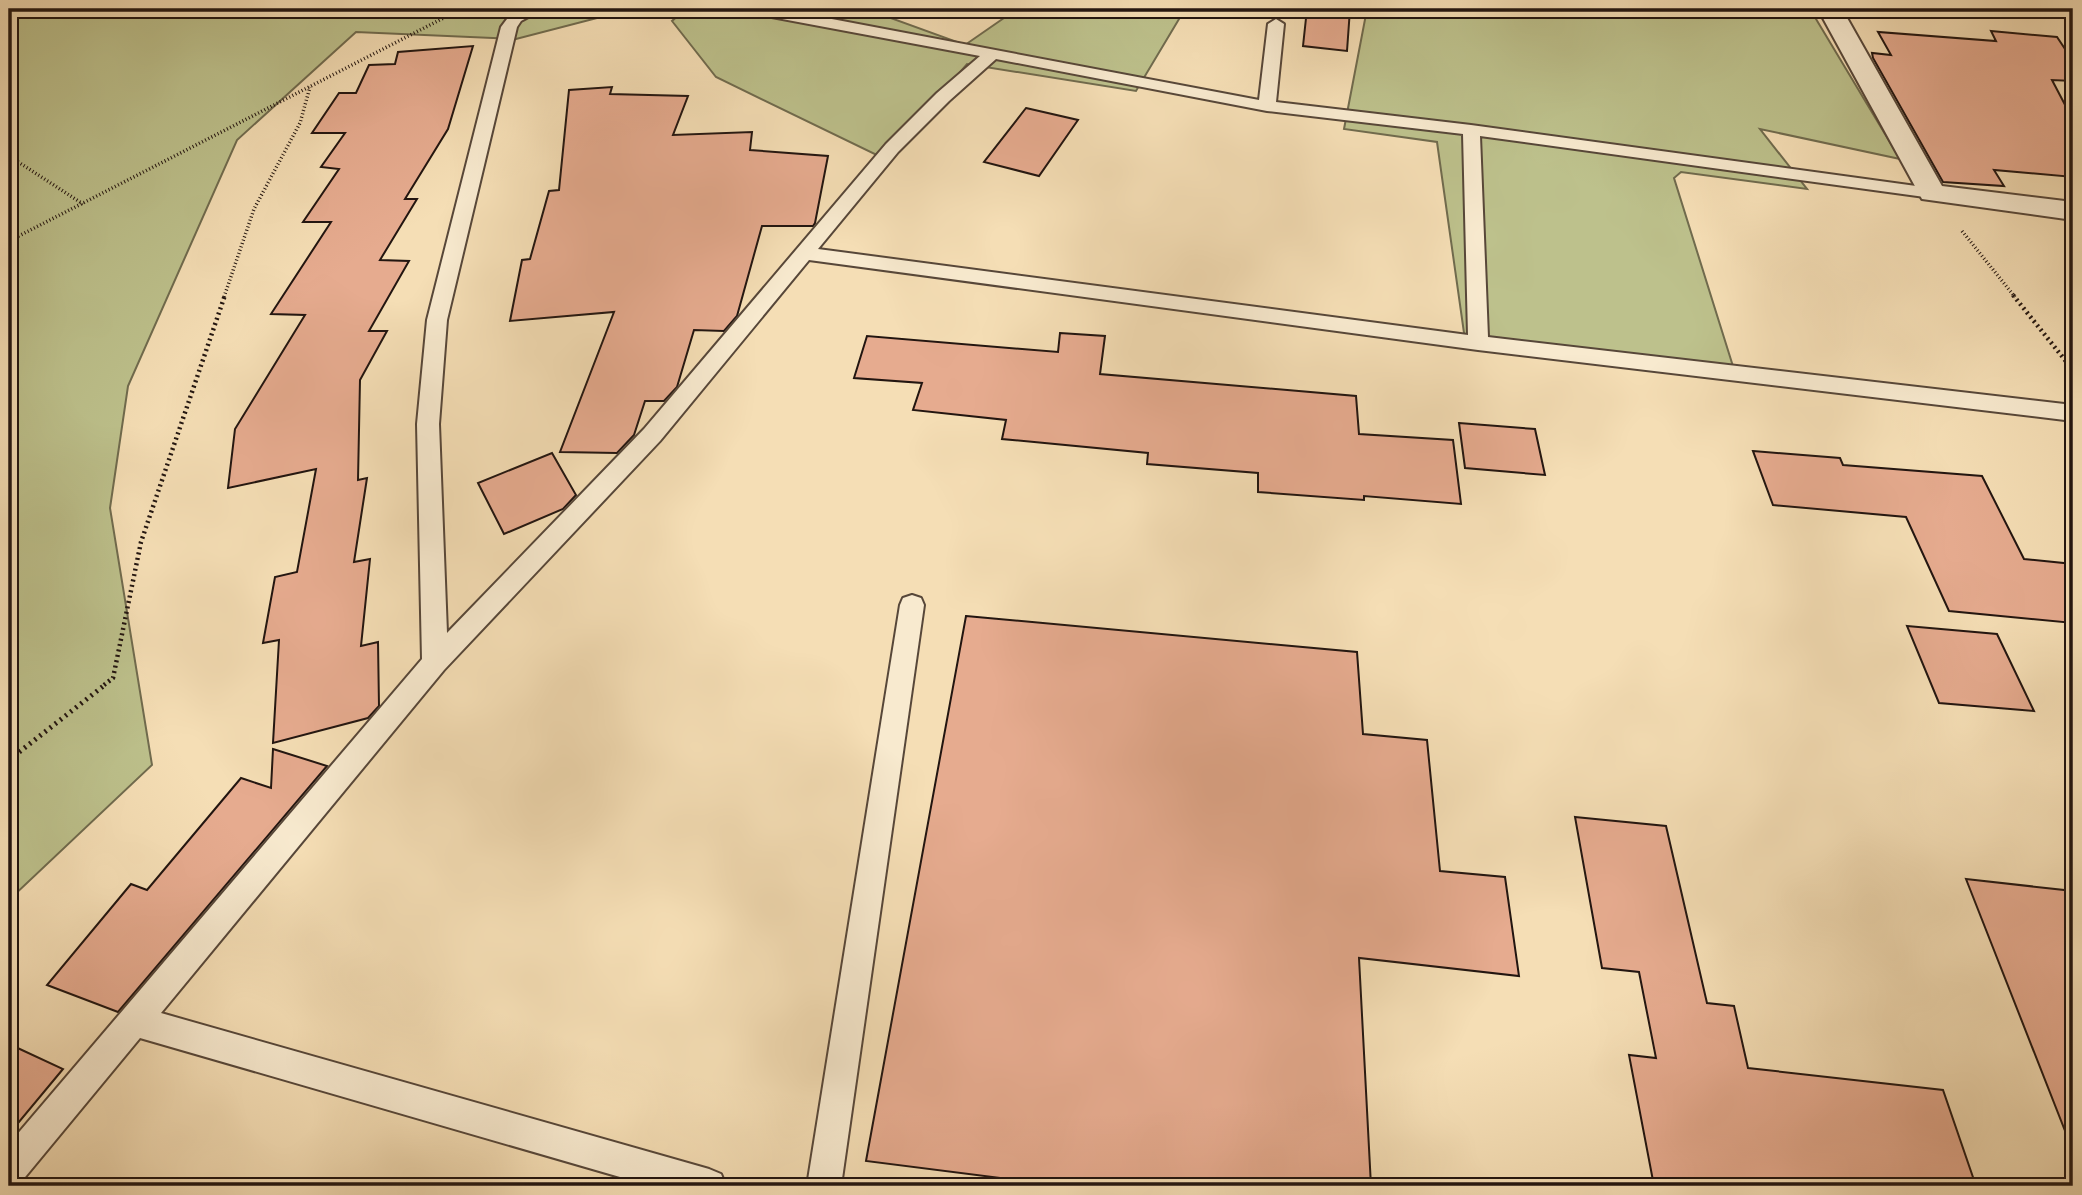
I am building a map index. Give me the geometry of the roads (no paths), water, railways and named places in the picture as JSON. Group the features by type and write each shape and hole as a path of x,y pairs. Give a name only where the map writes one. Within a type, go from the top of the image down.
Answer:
{"street":[{"path":"1830,9 1932,193 2073,211"}],"lane":[{"path":"435,662 428,424 437,320 509,27 515,19 535,9"},
{"path":"756,9 808,16 991,55 1268,106 1471,130 1932,193"},
{"path":"1268,106 1276,24"},
{"path":"9,1170 435,662 652,435 892,148 943,97 991,55"},
{"path":"1471,130 1478,343"},
{"path":"803,253 1478,343 2073,414"},
{"path":"824,1186 912,604"},
{"path":"135,1021 709,1186"}]}
